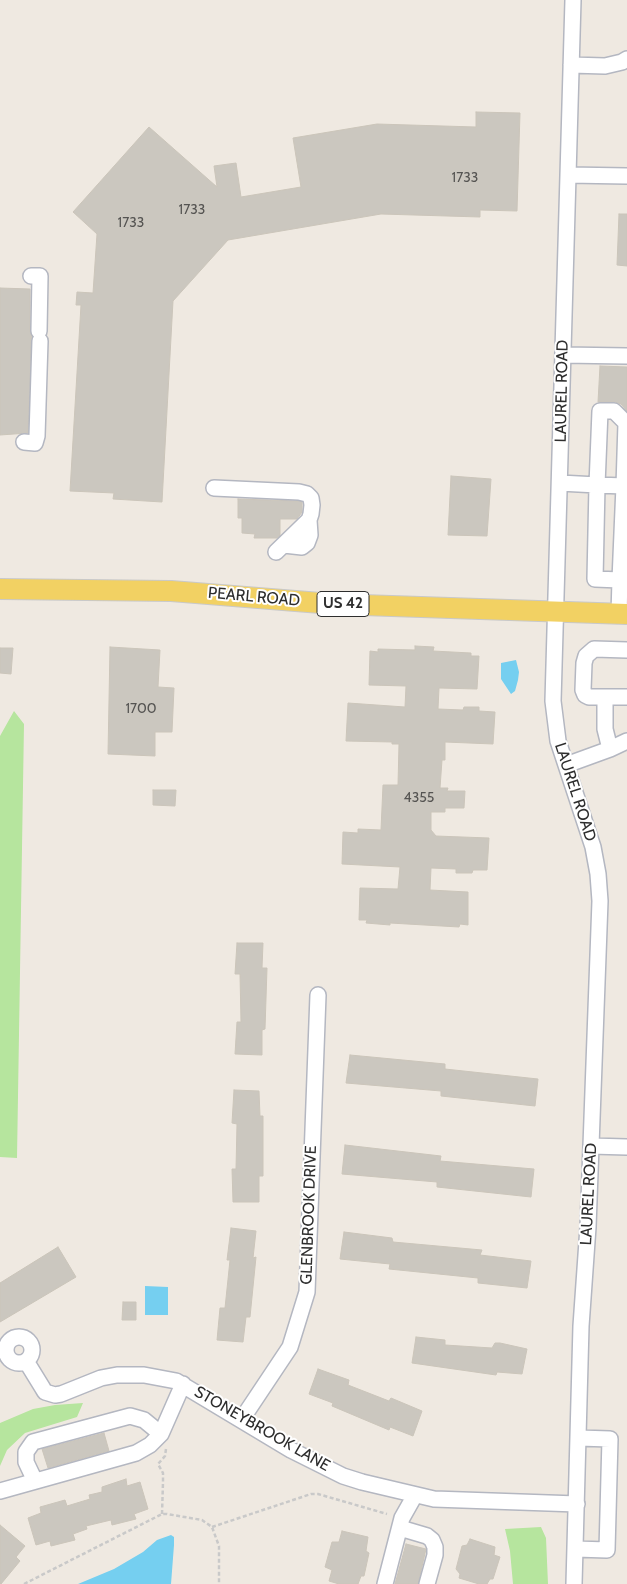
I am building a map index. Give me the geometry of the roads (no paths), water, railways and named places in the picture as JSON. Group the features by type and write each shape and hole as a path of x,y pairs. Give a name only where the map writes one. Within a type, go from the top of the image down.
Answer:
{"main road":[{"name":"PEARL ROAD","path":"0,589 171,591 333,604 623,614"}],"street":[{"name":"LAUREL ROAD","path":"573,0 552,702 558,741 593,847 600,900 588,1227 581,1326 574,1584"},
{"path":"571,65 605,66 627,59"},
{"path":"568,175 627,176"},
{"path":"24,442 35,442 37,436 40,276 31,276"},
{"path":"563,355 627,356"},
{"path":"623,580 595,579 600,411 614,411 626,423 623,614"},
{"path":"560,484 624,486"},
{"path":"214,488 307,494 311,498 312,505 309,520 280,549"},
{"path":"627,650 594,649 586,656 583,690 584,695 589,697 627,697"},
{"path":"605,697 605,729 610,749"},
{"path":"566,765 627,741"},
{"name":"GLENBROOK DRIVE","path":"242,1419 290,1347 306,1292 318,995"},
{"path":"591,1146 627,1147"},
{"name":"STONEYBROOK LANE","path":"26,1361 46,1392 55,1395 117,1374 144,1374 176,1381 291,1450 343,1476 362,1482 442,1500 577,1504"},
{"path":"0,1491 136,1453 150,1446 161,1434 183,1384"},
{"path":"35,1481 26,1462 26,1452 33,1442 130,1416 144,1420 161,1434"},
{"path":"576,1549 607,1550 610,1439 579,1438"},
{"path":"385,1584 407,1507 415,1494"},
{"path":"400,1528 427,1536 432,1540 435,1547 435,1555 427,1584"}],"water":[{"path":"516,660 519,672 518,680 515,691 511,694 501,679 501,663"},
{"path":"145,1286 168,1287 168,1315 145,1315"},
{"path":"171,1535 174,1537 174,1545 171,1584 78,1584 114,1569 143,1552 157,1540"}]}
